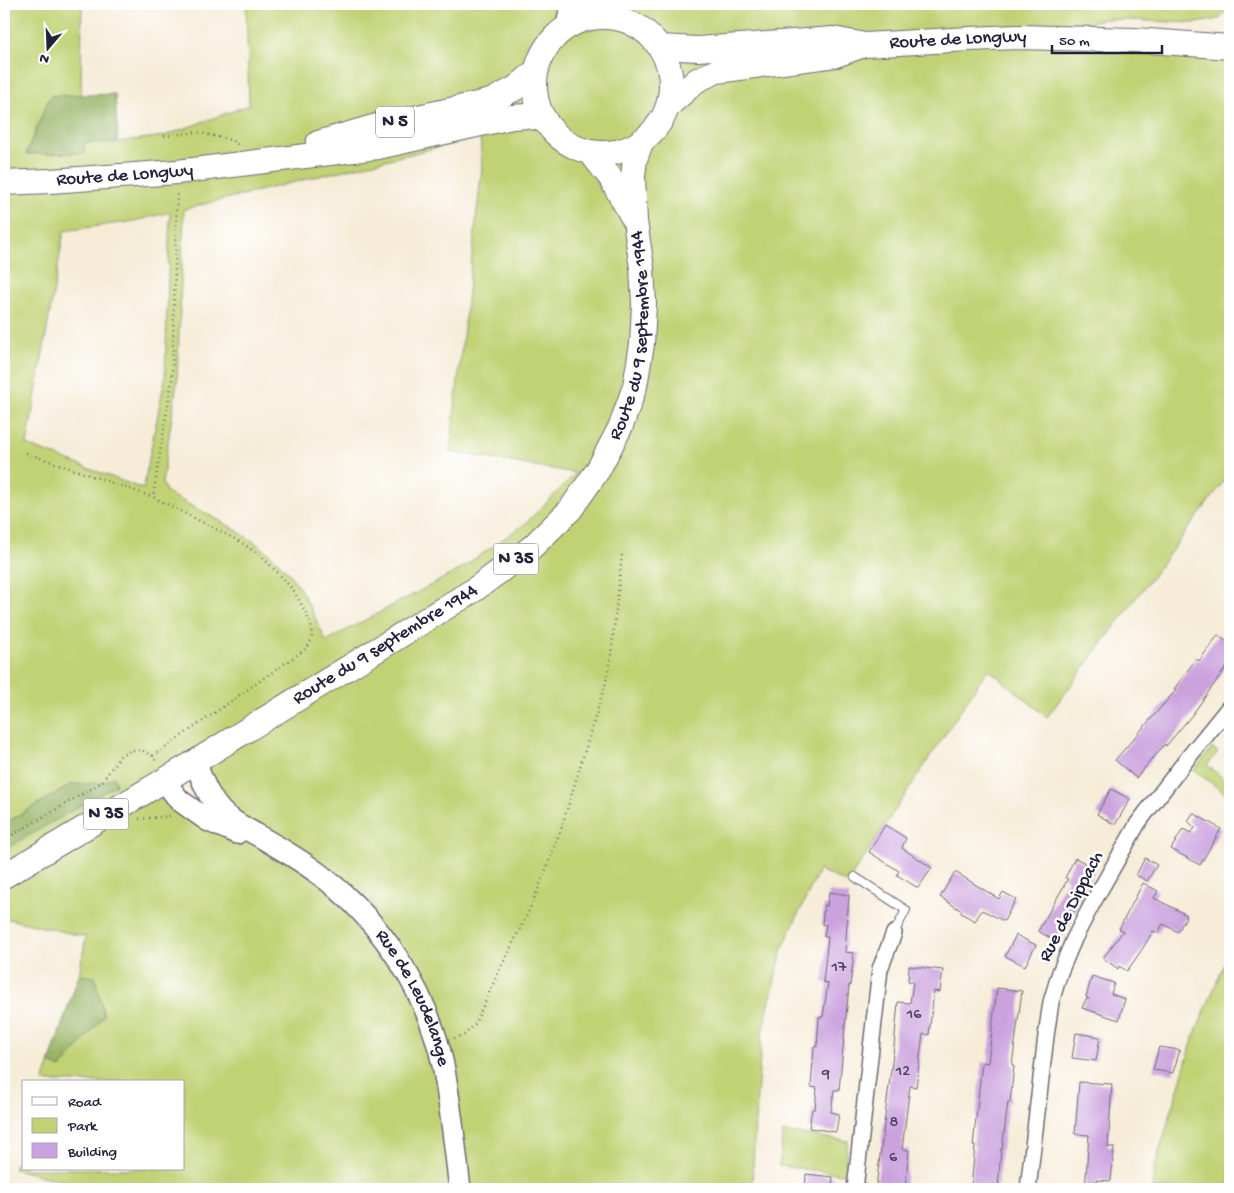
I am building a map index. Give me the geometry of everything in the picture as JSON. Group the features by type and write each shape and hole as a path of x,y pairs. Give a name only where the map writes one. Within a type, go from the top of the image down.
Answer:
{"main road":[{"name":"N 5","path":"610,11 648,33 660,47 667,60 672,90 669,105 663,119 653,132 640,143 625,150 607,153 590,152 572,146 556,135 544,120 538,105 535,88 536,71 542,54 553,38 567,27 610,11"},
{"name":"Route de Longwy","path":"660,47 698,49 833,38 865,45 969,38 1017,37 1135,40 1230,47"},
{"name":"Route de Longwy","path":"669,105 697,80 718,72 836,56 865,45"},
{"name":"Route de Longwy","path":"246,164 373,127 491,101 516,88 536,71"},
{"name":"Route de Longwy","path":"4,183 177,172 246,164 378,147 512,117 527,116 544,120"},
{"name":"N 35","path":"635,221 633,176 635,159 640,143"},
{"name":"N 35","path":"590,152 610,177 635,221"},
{"name":"Route du 9 septembre 1944","path":"4,876 474,590 530,548 570,510 598,470 621,426 634,386 642,344 644,304 642,268 635,221"}],"street":[{"path":"567,27 571,4"},
{"name":"Rue de Dippach","path":"1028,1189 1051,1002 1060,972 1091,906 1138,823 1230,706"},
{"name":"Rue de Leudelange","path":"194,762 206,791 222,812 323,876 354,903 378,930 411,979 427,1015 442,1064 460,1189"},
{"name":"Rue de Leudelange","path":"164,780 179,800 207,820 286,852"},
{"path":"855,1189 880,969 894,933"}],"lane":[{"path":"856,877 906,910 894,933"}],"path":[{"path":"164,136 198,132 231,140 245,150 246,164"},
{"path":"153,497 172,380 177,172"},
{"path":"26,453 153,497 239,541 260,555 279,574 292,590 311,625 312,639 307,648 153,756"},
{"path":"437,1043 464,1035 475,1024 544,875 561,829 606,682 612,655 622,556"},
{"path":"4,840 101,783 121,755 132,750 143,750 153,756 164,780"}],"green space":[{"path":"4,4 82,4 81,95 50,96 26,154 84,153 84,143 118,142 164,136 249,105 246,4 1104,4 1152,5 1165,9 1172,6 1172,4 1230,4 1229,9 1219,19 1196,23 1105,19 1020,37 1230,47 1230,473 1047,717 988,669 847,883 819,870 783,947 762,1033 752,1189 69,1189 70,1183 14,1169 22,1146 22,1170 185,1170 185,1080 44,1080 79,975 86,937 4,918 4,850 116,784 114,777 101,783 72,784 4,824","holes":["480,137 482,167 450,452 576,473 526,523 459,570 326,641 300,589 288,572 274,558 258,545 222,522 167,493 162,483 177,382 184,209","170,212 165,378 143,489 27,445 64,231 134,221","195,762 207,820 164,780"]},
{"path":"115,94 118,142 84,143 84,153 26,154 50,96"},
{"path":"1212,748 1218,752 1207,765 1230,784 1230,797 1194,770"},
{"path":"114,777 116,785 4,850 4,824 72,784 101,783"},
{"path":"1230,950 1230,1189 1152,1189 1154,1169 1193,1039"},
{"path":"79,975 95,977 104,1016 61,1068 49,1063"},
{"path":"783,1132 848,1141 844,1174 779,1166"}],"building":[{"path":"1218,635 1230,644 1230,662 1192,715 1136,778 1115,760 1176,690 1174,689 1196,659 1199,661"},
{"path":"1111,789 1130,799 1115,825 1097,814"},
{"path":"1193,813 1221,829 1200,865 1171,849 1183,829 1191,833 1195,828 1188,821"},
{"path":"885,825 906,838 902,848 932,868 918,888 897,875 899,871 869,852"},
{"path":"1075,858 1095,868 1082,897 1057,942 1038,931 1068,879 1065,878"},
{"path":"1145,858 1157,865 1147,881 1136,875"},
{"path":"955,872 999,899 1003,892 1016,899 1004,921 982,910 975,921 940,897"},
{"path":"1143,883 1158,891 1154,898 1187,915 1178,932 1163,924 1158,933 1153,931 1127,971 1119,966 1118,969 1103,958 1123,931 1119,929"},
{"path":"829,892 849,895 845,952 854,953 839,1090 834,1090 831,1112 839,1114 836,1132 809,1128 812,1109 815,1109 817,1088 811,1087 814,1046 817,1047 819,1017 823,1017 828,983 823,982 828,937 824,937 826,924 822,925 824,905 827,906"},
{"path":"1016,935 1036,945 1025,966 1005,956"},
{"path":"909,966 943,970 940,992 934,991 929,1035 923,1034 916,1087 910,1086 902,1149 909,1150 905,1189 876,1187 898,1002 910,1003 913,982 908,981"},
{"path":"1092,976 1114,983 1111,994 1125,999 1119,1020 1082,1008 1086,999 1089,999 1086,997"},
{"path":"997,988 1022,991 1012,1065 1014,1066 1010,1103 1008,1102 1001,1149 998,1189 971,1189 975,1146 973,1146 982,1062 988,1063"},
{"path":"1076,1033 1100,1037 1096,1061 1072,1058"},
{"path":"1159,1047 1180,1050 1173,1073 1153,1070"},
{"path":"1079,1082 1112,1084 1108,1147 1114,1147 1111,1181 1097,1180 1097,1189 1085,1189 1089,1135 1075,1134"},
{"path":"806,1174 833,1177 832,1189 805,1189"}]}
